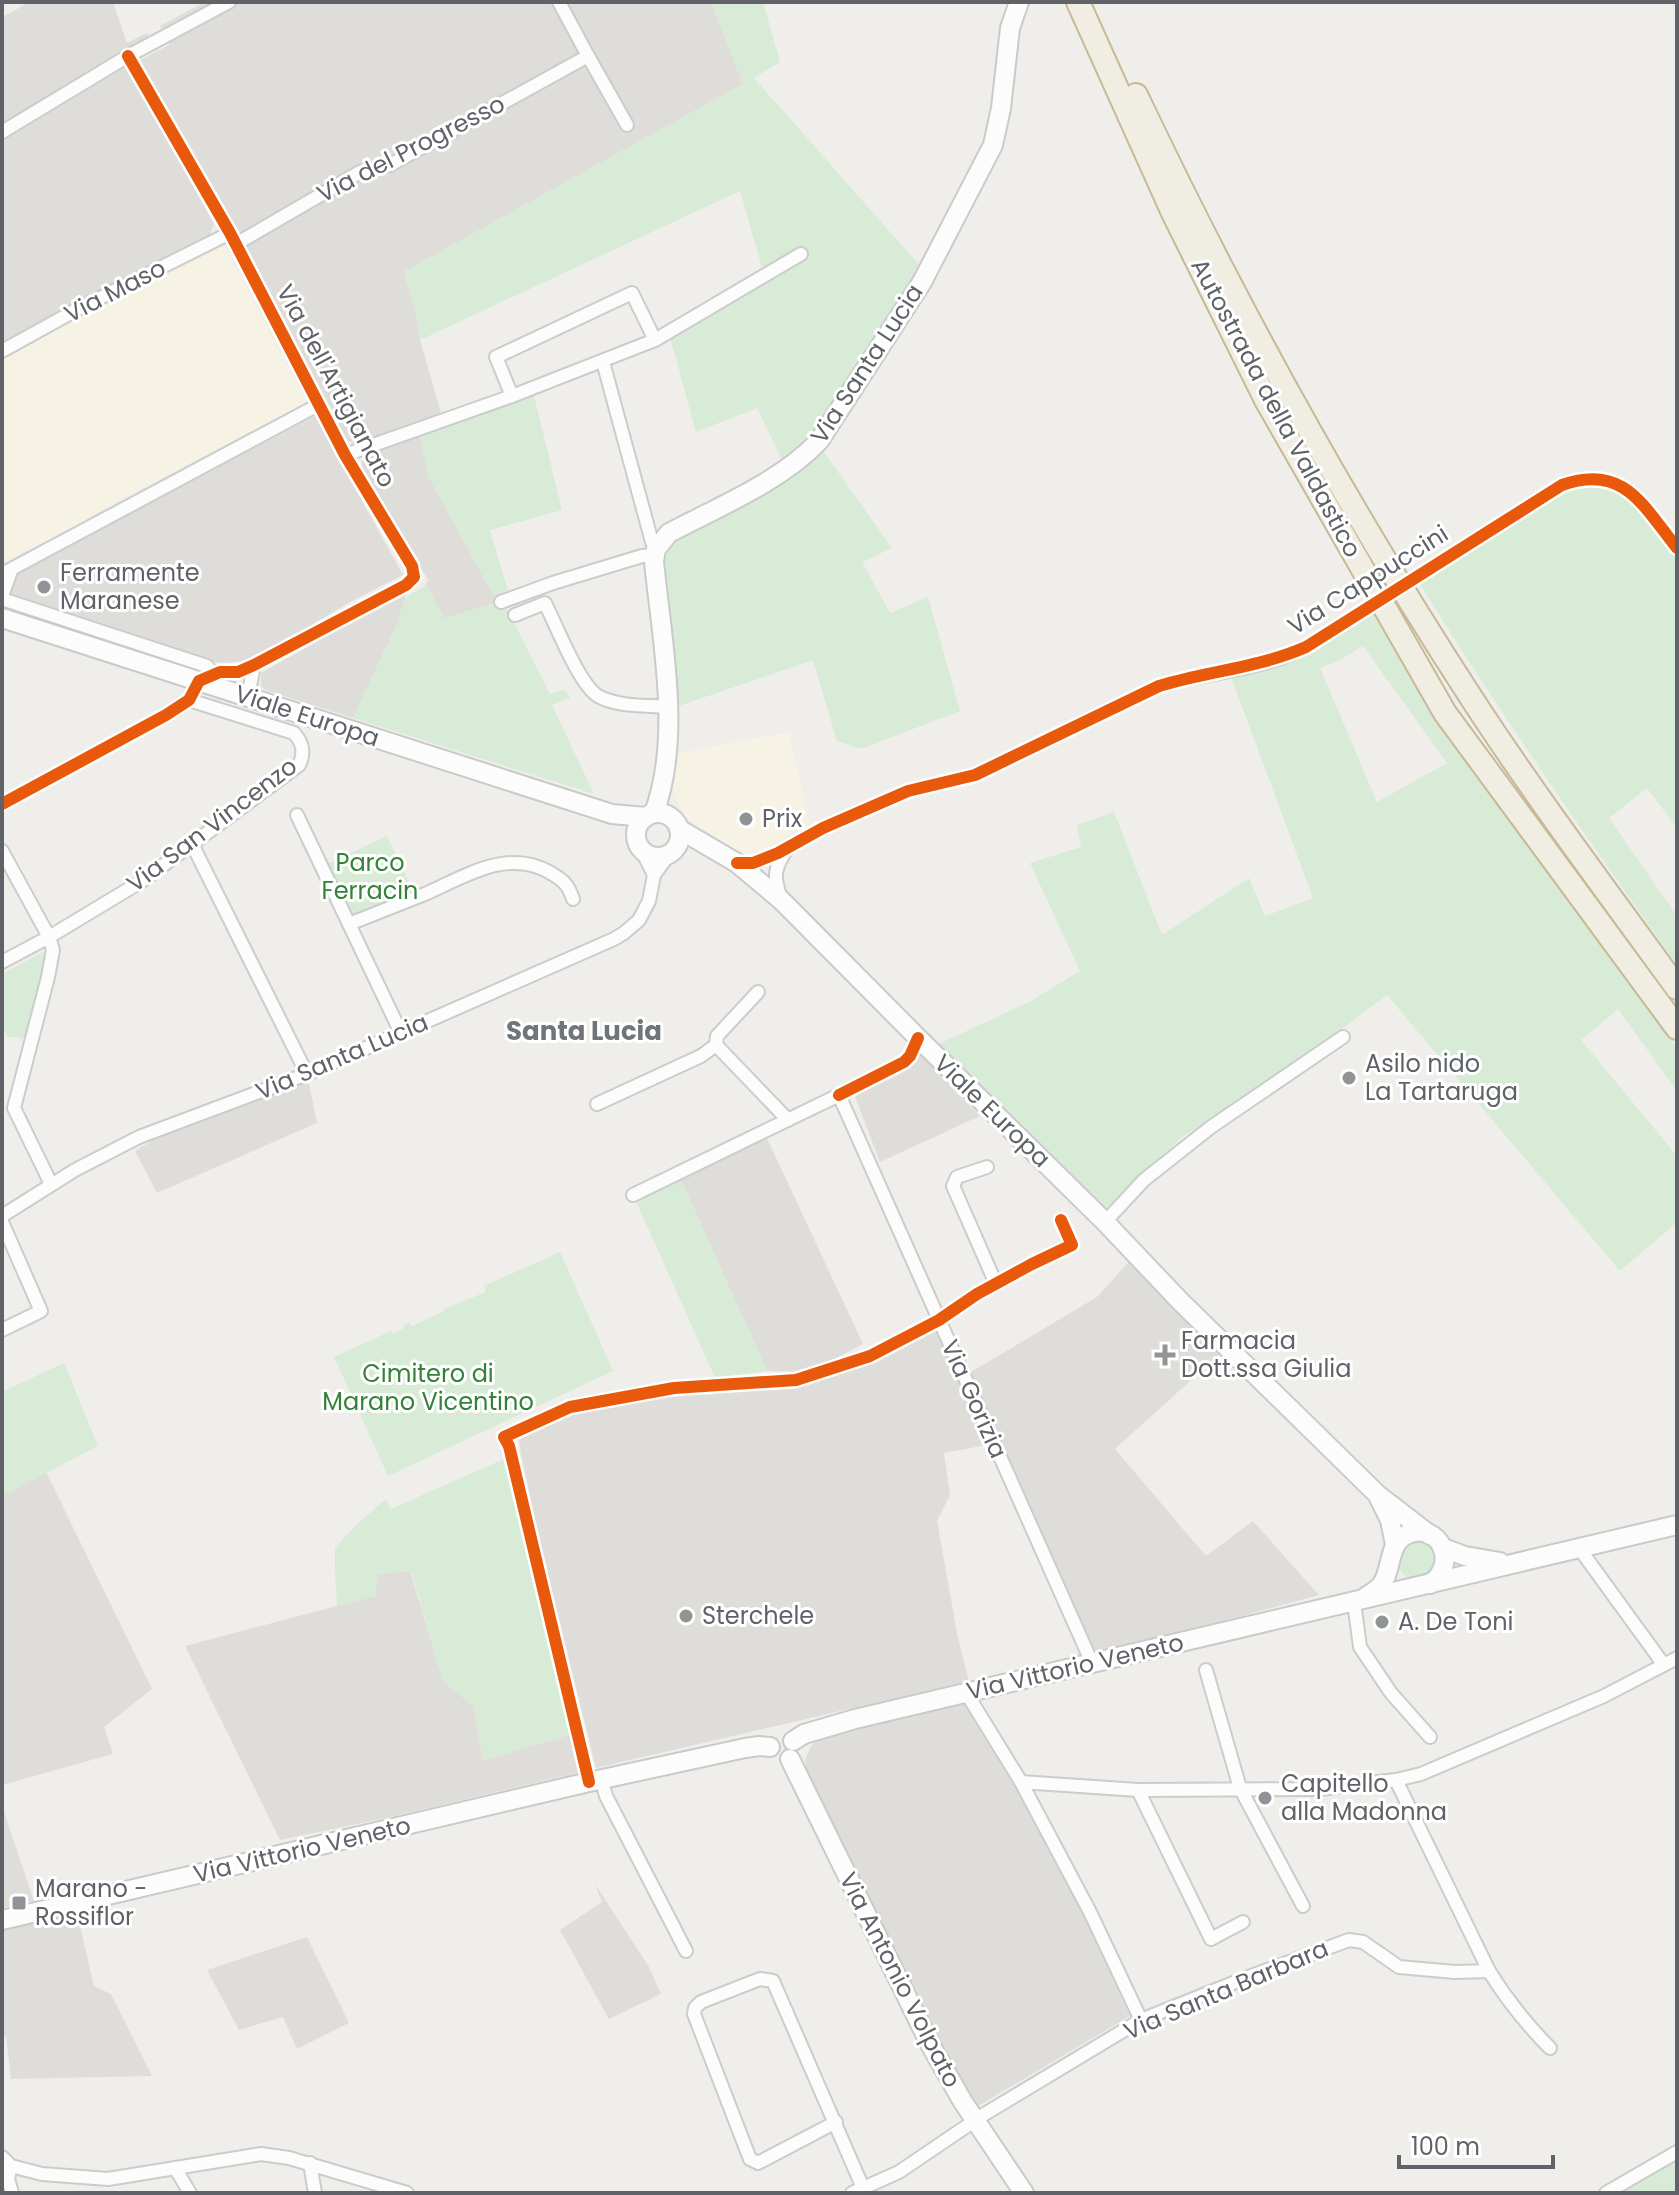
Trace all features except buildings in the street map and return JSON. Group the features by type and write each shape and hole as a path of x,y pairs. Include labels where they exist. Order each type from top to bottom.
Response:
{"highway":[{"name":"Autostrada della Valdastico","path":"1078,2 1173,213 1266,400 1445,713 1677,1028"},
{"name":"Autostrada della Valdastico","path":"1094,2 1214,256 1340,483 1475,702 1677,988"}],"street":[{"path":"2,132 128,56 229,2"},
{"path":"559,2 627,125"},
{"name":"Via Santa Lucia","path":"655,552 669,533 786,470 819,441 922,282 993,145 1001,108 1010,28 1019,2"},
{"name":"Via dell'Artigianato","path":"128,56 233,238 345,455 412,566 414,577 411,582 254,665"},
{"name":"Via del Progresso","path":"233,238 360,172 390,165 588,56"},
{"name":"Via Maso","path":"2,351 78,309 233,238"},
{"path":"345,455 512,396 655,340 801,254"},
{"path":"512,396 496,357 632,293 655,340"},
{"path":"603,362 655,552 668,746 662,792 655,815"},
{"path":"206,678 207,666 2,598 6,573 318,405"},
{"name":"Via Cappuccini","path":"744,869 823,828 908,791 989,769 1159,686 1279,658 1306,647 1562,485 1595,478 1610,480 1636,497 1677,548"},
{"path":"501,602 655,552"},
{"path":"515,615 545,603 585,684 598,696 617,703 667,707"},
{"name":"Viale Europa","path":"2,618 206,678 240,694 612,814 655,815"},
{"path":"2,804 166,715 189,700 206,678 220,672 238,672 254,665"},
{"path":"240,694 254,665"},
{"path":"238,672 231,680 240,694"},
{"name":"Via San Vincenzo","path":"2,962 142,881 299,765 303,754 301,742 294,733 189,700"},
{"name":"Viale Europa","path":"612,814 639,842"},
{"path":"297,815 401,1033"},
{"path":"639,842 652,856 658,857 672,852 679,843 679,829 672,818 655,815 641,821 639,842 654,875"},
{"name":"Viale Europa","path":"679,829 744,869 781,900 1378,1495 1437,1541"},
{"path":"192,844 307,1074"},
{"path":"744,869 770,876 787,849"},
{"path":"2,851 53,950 14,1108 51,1184"},
{"name":"Viale Europa","path":"672,852 686,851 744,869"},
{"name":"Via Santa Lucia","path":"2,1219 51,1184 139,1137 307,1074 624,933 639,920 649,901 654,875 672,852"},
{"path":"349,924 491,865 522,863 542,868 569,887 573,899"},
{"path":"777,867 775,883 781,900"},
{"path":"597,1104 701,1056 716,1045 717,1036 758,992"},
{"path":"1105,1222 1144,1180 1211,1127 1343,1037"},
{"path":"633,1195 904,1062 918,1038"},
{"path":"716,1045 788,1120"},
{"name":"Via Gorizia","path":"839,1095 1092,1663"},
{"path":"2,1115 14,1108"},
{"path":"987,1167 957,1177 953,1186 996,1284"},
{"path":"2,1219 41,1311 2,1330"},
{"path":"686,1951 595,1780 509,1446 504,1437 570,1407 674,1388 796,1380 870,1356 939,1320 996,1284 1072,1245 1061,1220"},
{"name":"Viale Europa","path":"1378,1495 1390,1520 1393,1552"},
{"name":"Via Vittorio Veneto","path":"2,1920 735,1749 770,1747 775,1758 782,1761 804,1734 840,1723 1677,1525"},
{"path":"1393,1552 1396,1574 1401,1581 1424,1585 1441,1575 1446,1562 1437,1541 1423,1532 1407,1535 1393,1552 1382,1584 1357,1601 1360,1647 1391,1693 1430,1737"},
{"name":"Via Vittorio Veneto","path":"1437,1541 1489,1562 1515,1563"},
{"path":"1579,1548 1664,1665"},
{"path":"1021,1782 1138,1790 1320,1789 1396,1780 1421,1774 1604,1696 1677,1658"},
{"path":"1206,1670 1240,1788 1303,1906"},
{"path":"968,1691 1021,1782 1090,1912 1141,2020"},
{"name":"Via Antonio Volpato","path":"791,1750 931,2046 963,2102 1024,2193"},
{"path":"1396,1780 1489,1971 1527,2025 1550,2048"},
{"path":"1138,1790 1211,1939 1243,1922"},
{"name":"Via Santa Barbara","path":"857,2191 899,2172 1141,2020 1349,1940 1363,1942 1399,1967 1455,1972 1489,1971"},
{"path":"836,2122 754,2163 694,2014 695,2008 701,2002 760,1979 773,1981 836,2122 857,2191"},
{"path":"1606,2193 1677,2152"},
{"path":"12,2193 6,2162 42,2174 108,2179 261,2154 310,2163 407,2193"},
{"path":"310,2163 315,2193"},
{"path":"175,2168 190,2193"}],"shaded area":[{"path":"30,2 113,2 127,43 147,33 148,38 120,60 214,224 209,236 2,344 2,17"},
{"path":"205,2 711,2 743,84 404,272 441,413 356,445 347,440 315,383 140,60 169,45 160,26"},
{"path":"223,244 307,402 2,563 2,361 87,312"},
{"path":"315,416 403,575 269,650 245,661 224,663 2,605 19,572"},
{"path":"419,433 429,477 497,602 445,619 426,585 428,580 361,466 364,454"},
{"path":"407,591 398,622 353,718 265,690 261,686 261,673"},
{"path":"789,732 809,823 752,861 684,815 673,792 673,754"},
{"path":"920,1055 980,1116 880,1162 853,1091"},
{"path":"308,1079 317,1123 157,1193 135,1151 165,1133"},
{"path":"766,1136 863,1344 825,1364 798,1372 767,1371 680,1178"},
{"path":"1129,1262 1221,1353 1115,1449 1206,1556 1253,1521 1319,1595 1201,1627 1095,1651 971,1372 1097,1297"},
{"path":"935,1325 987,1445 944,1453 950,1495 937,1521 969,1681 596,1768 541,1547 518,1431 609,1401 789,1381"},
{"path":"46,1472 152,1689 104,1727 113,1754 2,1785 2,1496"},
{"path":"410,1571 444,1683 474,1706 483,1760 572,1734 581,1772 280,1840 185,1646 375,1596 376,1574"},
{"path":"962,1701 1026,1806 1084,1917 1130,2016 978,2106 941,2043 822,1809 806,1775 805,1760 818,1738"},
{"path":"2,1806 34,1901 2,1908"},
{"path":"595,1884 649,1967 661,1994 609,2019 560,1930 602,1902"},
{"path":"76,1909 94,1986 111,1994 152,2076 11,2079 6,2036 2,2037 2,1927"},
{"path":"307,1937 349,2023 297,2049 283,2017 239,2030 207,1970"}],"green space":[{"path":"711,2 763,2 780,62 754,78 921,267 913,284 855,367 825,419 784,464 757,408 696,432 670,337 766,281 740,191 420,340 415,307 404,272 743,84"},
{"path":"534,396 562,510 490,530 509,594 505,605 550,694 565,689 570,698 552,705 594,794 353,718 398,622 405,598 426,585 445,618 497,602 429,477 419,433"},
{"path":"821,448 892,548 862,562 890,613 928,597 960,711 861,749 837,741 813,660 673,708 662,566 670,548 691,529"},
{"path":"1604,483 1631,499 1677,558 1677,828 1647,788 1609,818 1677,916 1677,965 1511,726 1417,579 1552,494 1574,485"},
{"path":"1376,605 1583,914 1677,1048 1677,1091 1618,1009 1581,1040 1677,1156 1677,1222 1620,1271 1387,995 1258,1092 1183,1136 1105,1209 939,1044 1031,1001 1080,971 1030,863 1081,847 1077,825 1114,812 1162,935 1249,878 1265,916 1313,898 1230,674 1258,668","holes":["1363,646 1447,763 1377,802 1320,668"]},
{"name":"Parco Ferracin","path":"387,836 412,889 353,916 327,864"},
{"path":"43,952 47,961 26,1038 8,1037 2,1025 2,974"},
{"path":"680,1178 767,1371 715,1378 635,1199"},
{"name":"Cimitero di Marano Vicentino","path":"560,1252 613,1371 388,1476 334,1357 486,1292 484,1286"},
{"path":"64,1363 98,1446 2,1496 2,1392"},
{"path":"506,1458 572,1734 483,1760 474,1706 444,1683 411,1571 377,1574 376,1596 337,1606 335,1548 386,1499 391,1509"},
{"path":"1415,1537 1436,1546 1435,1573 1411,1580 1400,1569 1397,1553"},
{"path":"1677,2155 1677,2193 1613,2193"}],"cycle path":[{"path":"2,804 166,715 189,700 199,681 220,672 238,672 254,665 406,585 414,577 412,566 345,455 230,233 128,56"},
{"path":"737,863 753,863 778,853 823,828 908,791 975,775 1159,686 1270,660 1306,647 1562,485 1583,480 1617,484 1642,504 1677,548"},
{"path":"839,1095 904,1062 918,1038"},
{"path":"589,1782 509,1446 504,1437 570,1407 674,1388 796,1380 870,1356 939,1320 977,1294 1072,1245 1061,1220"}],"place":[{"name":"Ferramente Maranese","path":"44,587"},
{"name":"Prix","path":"746,819"},
{"name":"Asilo nido La Tartaruga","path":"1349,1078"},
{"name":"Farmacia Dott.ssa Giulia","path":"1165,1355"},
{"name":"Sterchele","path":"686,1616"},
{"name":"A. De Toni","path":"1382,1622"},
{"name":"Capitello alla Madonna","path":"1265,1798"},
{"name":"Marano - Rossiflor","path":"19,1903"}],"district":[{"name":"Santa Lucia","path":"584,1031"}]}
